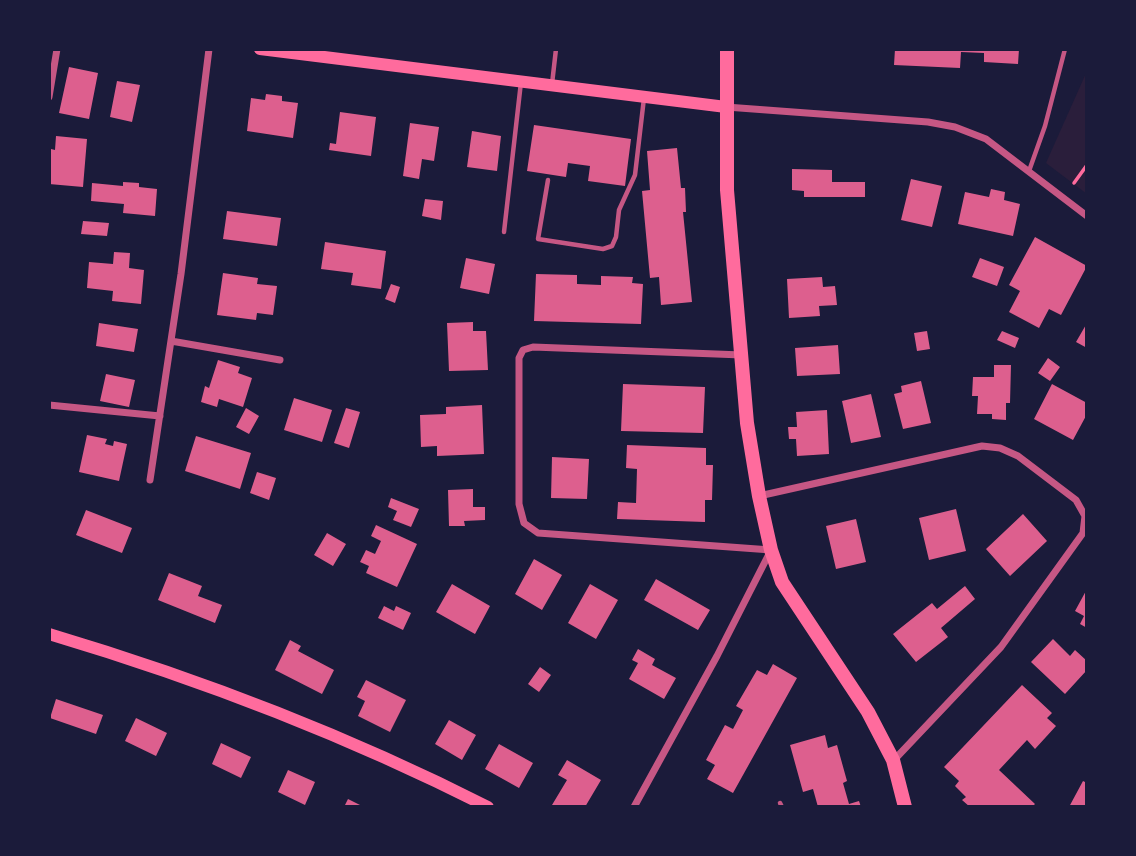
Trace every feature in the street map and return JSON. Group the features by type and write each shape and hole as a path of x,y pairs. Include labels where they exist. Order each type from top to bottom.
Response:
{"main road":[{"path":"260,49 726,107"},
{"path":"727,49 727,190 747,423 771,550 782,582 868,712 893,760 905,807"},
{"path":"49,634 146,664 272,710 488,807"}],"street":[{"path":"49,97 57,49"},
{"path":"150,480 181,274 208,49"},
{"path":"726,107 928,122 956,127 986,139 1087,216"},
{"path":"171,341 280,360"},
{"path":"634,807 717,656 771,550 538,533 524,523 519,504 519,358 523,350 533,347 742,355"},
{"path":"49,405 160,416"},
{"path":"759,496 982,446 1000,448 1018,456 1076,500 1085,516 1083,533 1001,647 893,760"}],"lane":[{"path":"552,85 556,49"},
{"path":"1029,171 1045,126 1065,49"},
{"path":"503,232 521,82"},
{"path":"548,180 538,239 603,248 612,246 616,237 619,210 635,175 644,97"}],"path":[{"path":"1074,183 1087,165"}],"shaded area":[{"path":"1087,71 1087,194 1046,163"}],"building":[{"path":"895,49 1019,49 1018,64 984,62 984,53 961,52 960,68 894,65"},
{"path":"69,67 98,73 89,119 59,113"},
{"path":"117,81 140,85 132,122 110,117"},
{"path":"266,94 282,96 282,101 298,103 293,138 247,131 251,98 265,100"},
{"path":"340,112 376,117 371,156 329,150 330,143 336,144"},
{"path":"410,123 439,127 434,161 422,159 419,179 403,176"},
{"path":"534,125 631,139 625,186 588,181 590,166 568,163 566,177 527,171"},
{"path":"472,131 501,136 497,171 467,167"},
{"path":"56,136 87,139 83,187 49,184 51,149 55,150"},
{"path":"677,148 681,188 685,188 686,212 683,212 692,302 661,305 659,277 650,278 642,191 650,190 647,151"},
{"path":"792,169 832,170 832,182 865,182 865,197 804,197 804,191 792,190"},
{"path":"911,179 942,186 932,227 901,220"},
{"path":"123,182 139,183 139,187 157,189 155,216 123,213 124,204 91,201 92,183 123,186"},
{"path":"991,189 1005,192 1004,200 1020,204 1013,236 958,224 965,192 989,197"},
{"path":"425,199 443,201 441,220 422,216"},
{"path":"227,211 281,218 277,246 223,239"},
{"path":"83,221 109,223 107,236 81,234"},
{"path":"1035,237 1087,266 1061,315 1049,309 1039,328 1009,312 1020,291 1009,285"},
{"path":"325,242 386,251 381,289 351,285 353,273 321,269"},
{"path":"114,252 130,253 129,268 144,270 141,304 112,301 113,291 87,288 89,262 113,264"},
{"path":"466,258 495,264 489,294 460,288"},
{"path":"980,258 1004,267 997,286 972,277"},
{"path":"223,273 258,278 257,284 277,286 273,315 257,313 256,320 217,315"},
{"path":"536,274 577,275 577,284 601,285 601,276 633,277 632,283 643,284 641,324 534,321"},
{"path":"822,277 823,287 835,286 837,305 819,306 820,316 789,318 787,279"},
{"path":"391,284 400,287 395,303 385,299"},
{"path":"473,322 473,331 486,331 488,370 449,371 447,323"},
{"path":"99,323 138,329 134,352 96,346"},
{"path":"1087,323 1087,348 1076,342"},
{"path":"927,331 930,349 917,351 914,333"},
{"path":"1002,331 1019,338 1015,348 997,340"},
{"path":"838,345 840,374 797,376 795,348"},
{"path":"1048,358 1060,367 1050,381 1038,373"},
{"path":"218,360 240,367 238,373 252,378 243,407 219,399 217,407 201,402 205,386 209,388"},
{"path":"994,365 1011,365 1010,403 1006,403 1006,420 992,419 992,414 977,414 978,396 972,396 973,377 994,377"},
{"path":"106,374 135,380 129,407 100,401"},
{"path":"921,381 931,423 903,429 894,394 902,392 901,386"},
{"path":"623,384 705,387 703,433 621,431"},
{"path":"1052,384 1087,403 1087,414 1073,440 1034,419"},
{"path":"871,394 881,437 851,443 842,401"},
{"path":"294,398 332,410 322,442 284,430"},
{"path":"482,405 484,454 437,456 437,446 421,447 420,415 446,414 446,407"},
{"path":"246,408 259,416 249,434 236,427"},
{"path":"346,408 360,412 349,448 334,443"},
{"path":"827,410 829,454 797,456 796,439 789,439 788,427 797,427 796,412"},
{"path":"87,435 107,439 105,444 113,446 114,441 127,444 119,481 79,472"},
{"path":"196,436 251,453 240,489 185,471"},
{"path":"627,445 706,448 706,465 713,465 712,500 705,500 705,522 617,519 618,502 636,503 637,469 626,468"},
{"path":"552,457 589,459 587,499 551,498"},
{"path":"257,472 276,478 269,500 250,493"},
{"path":"473,489 473,507 485,507 485,520 464,521 465,526 449,526 448,490"},
{"path":"391,498 419,509 411,527 393,520 397,511 388,507"},
{"path":"956,509 966,551 929,560 919,518"},
{"path":"86,510 132,528 122,553 76,535"},
{"path":"1023,514 1047,541 1010,576 986,549"},
{"path":"856,519 866,562 836,569 826,526"},
{"path":"376,525 417,544 397,587 366,573 369,566 360,562 366,550 375,554 381,541 371,536"},
{"path":"327,533 346,544 333,566 314,555"},
{"path":"534,559 562,575 542,610 515,594"},
{"path":"169,573 202,586 198,596 222,605 215,623 158,600"},
{"path":"656,579 710,610 698,630 644,600"},
{"path":"452,584 490,606 475,634 436,612"},
{"path":"590,584 618,600 596,639 568,623"},
{"path":"965,586 975,599 941,628 948,637 916,662 893,634 932,603 937,609"},
{"path":"1087,589 1087,628 1080,624 1084,616 1075,611"},
{"path":"384,606 394,611 396,606 411,613 403,630 378,618"},
{"path":"1053,639 1070,656 1075,650 1087,661 1087,670 1065,694 1031,662"},
{"path":"290,640 301,646 298,651 334,670 322,694 275,670"},
{"path":"638,649 655,659 652,665 676,678 664,699 629,679 638,663 632,660"},
{"path":"773,664 797,678 733,793 707,779 715,765 706,760 725,725 733,729 743,710 736,706 757,670 767,675"},
{"path":"540,667 551,675 539,692 528,684"},
{"path":"366,680 406,700 390,732 358,716 365,701 357,697"},
{"path":"1022,685 1052,713 1047,718 1056,726 1035,749 1027,740 999,770 1035,804 1032,807 970,807 962,800 966,797 955,786 959,781 944,767"},
{"path":"56,699 103,715 96,734 50,718"},
{"path":"136,718 167,733 156,756 125,741"},
{"path":"449,720 476,735 462,760 435,744"},
{"path":"825,735 828,748 837,745 847,781 843,783 849,804 859,801 861,807 818,807 813,789 803,792 790,745"},
{"path":"221,743 251,757 241,778 212,764"},
{"path":"499,744 533,763 519,788 485,769"},
{"path":"567,760 601,780 585,807 552,805 567,780 558,775"},
{"path":"288,770 315,782 305,805 278,792"},
{"path":"1083,781 1087,783 1087,807 1069,807"},
{"path":"348,799 364,807 344,807"}]}
